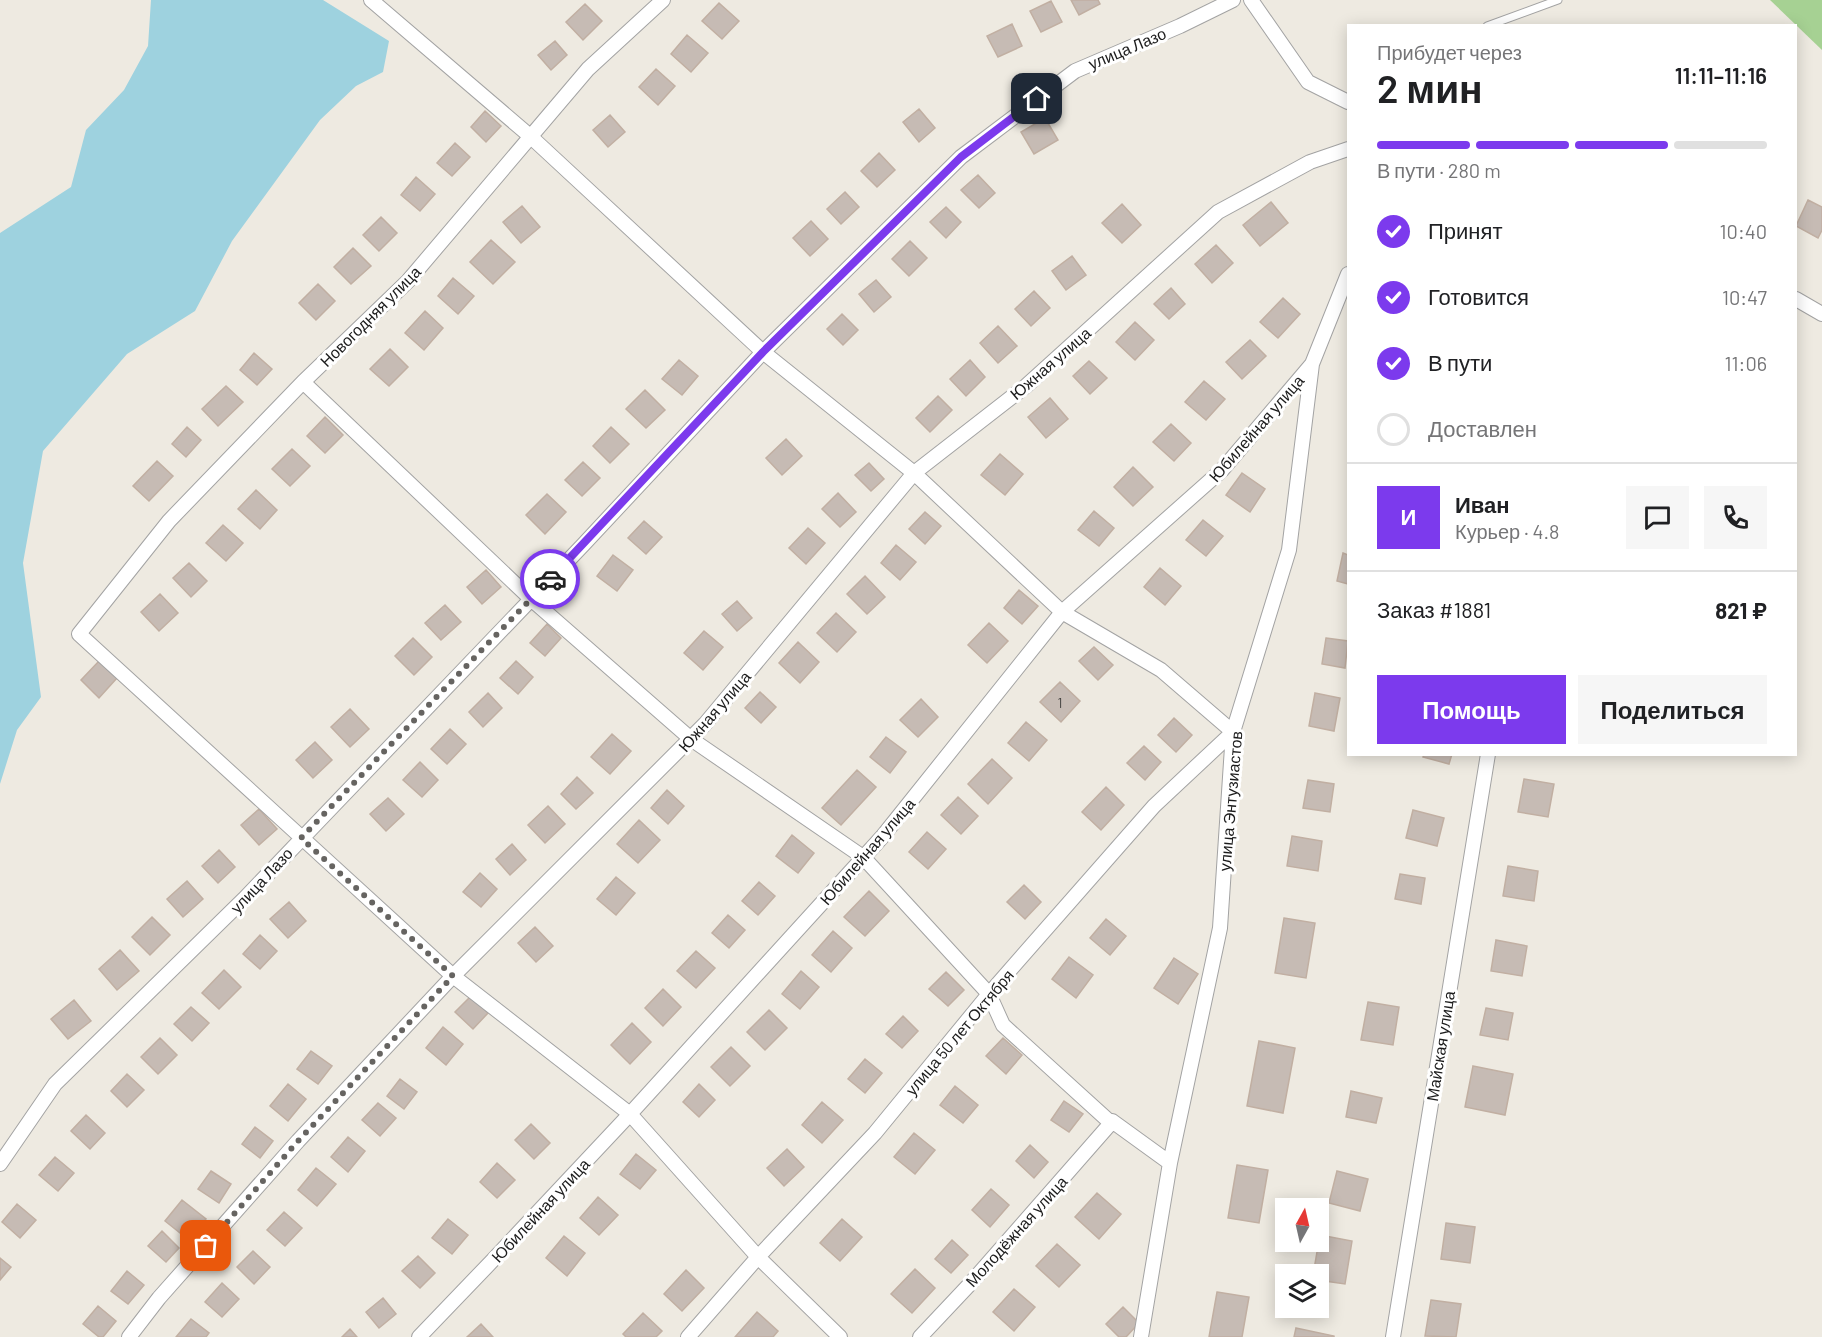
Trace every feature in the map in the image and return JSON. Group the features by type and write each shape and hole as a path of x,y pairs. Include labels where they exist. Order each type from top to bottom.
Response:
{"street":[{"path":"370,0 530,136 763,352 914,473 1062,612 1161,670 1233,732"},
{"name":"Новогодняя улица","path":"301,838 79,634 169,521 303,382 408,281 588,69 663,0"},
{"name":"улица Лазо","path":"0,1164 56,1084 244,899 763,352 961,157 1075,71 1180,26 1233,0"},
{"path":"1251,0 1308,82 1347,102"},
{"name":"Южная улица","path":"129,1337 159,1298 298,1141 453,976 705,724 914,473 1026,386 1218,212 1310,162 1347,149"},
{"name":"улица Энтузиастов","path":"1141,1337 1170,1162 1220,928 1233,732 1289,550 1312,364 1347,276"},
{"path":"1797,300 1822,314"},
{"name":"Юбилейная улица","path":"419,1337 630,1114 863,857 1062,612 1222,470 1312,364"},
{"path":"303,382 531,599 691,739 863,857 989,994 1003,1025 1111,1123 1112,1121 1170,1162"},
{"name":"улица 50 лет Октября","path":"688,1337 758,1257 875,1133 989,994 1154,806 1233,732"},
{"name":"Майская улица","path":"1393,1337 1488,756"},
{"path":"301,838 453,976 630,1114 758,1257 840,1337"},
{"name":"Молодёжная улица","path":"920,1337 969,1285 1111,1123"}],"lane":[{"path":"1492,24 1558,0"}],"green space":[{"path":"1770,0 1822,0 1822,50 1797,24"}],"water":[{"path":"151,0 323,0 389,41 383,72 356,86 320,120 232,241 195,311 127,354 43,451 23,563 41,697 17,730 0,784 0,233 71,187 86,130 124,90 148,46"}],"building":[{"path":"1071,0 1098,0 1100,4 1079,15"},
{"path":"1051,1 1062,22 1041,32 1030,11"},
{"path":"719,3 739,21 722,39 702,21"},
{"path":"585,4 602,21 583,40 566,22"},
{"path":"1012,24 1022,46 998,57 987,36"},
{"path":"687,35 708,53 691,72 671,54"},
{"path":"555,41 567,55 551,70 538,55"},
{"path":"656,69 675,86 658,105 639,87"},
{"path":"919,109 935,128 919,142 903,122"},
{"path":"485,111 501,126 486,142 471,127"},
{"path":"610,115 625,132 608,147 593,130"},
{"path":"1045,118 1058,140 1034,154 1021,132"},
{"path":"455,143 470,157 452,176 437,163"},
{"path":"879,153 895,170 877,187 861,171"},
{"path":"978,175 995,193 979,208 961,190"},
{"path":"416,177 435,194 420,211 401,195"},
{"path":"845,192 859,207 841,224 827,209"},
{"path":"1808,200 1822,207 1822,230 1818,238 1797,227"},
{"path":"1271,202 1288,223 1260,246 1243,225"},
{"path":"1122,204 1141,225 1122,243 1102,223"},
{"path":"522,206 540,227 521,243 503,222"},
{"path":"946,207 961,222 946,238 930,222"},
{"path":"381,217 397,233 379,251 363,235"},
{"path":"811,221 828,239 810,256 793,238"},
{"path":"491,240 515,262 493,284 470,262"},
{"path":"910,241 927,258 909,276 892,259"},
{"path":"1216,245 1233,263 1212,283 1195,264"},
{"path":"353,248 371,266 351,284 334,267"},
{"path":"1072,256 1086,275 1066,290 1052,271"},
{"path":"453,278 474,296 458,314 438,296"},
{"path":"876,280 891,297 874,312 859,294"},
{"path":"318,284 335,301 316,320 299,303"},
{"path":"1171,288 1185,304 1169,319 1154,304"},
{"path":"1034,291 1050,308 1031,326 1015,309"},
{"path":"1283,298 1300,314 1278,338 1260,322"},
{"path":"425,311 443,328 424,350 405,333"},
{"path":"842,314 858,330 843,345 827,329"},
{"path":"1135,322 1154,340 1135,360 1116,342"},
{"path":"998,326 1017,346 998,363 980,343"},
{"path":"1250,340 1266,356 1242,379 1226,362"},
{"path":"390,349 408,367 389,386 370,369"},
{"path":"254,353 272,369 257,385 240,370"},
{"path":"679,360 698,376 682,395 662,379"},
{"path":"970,360 985,377 966,396 950,379"},
{"path":"1089,361 1107,378 1090,394 1073,376"},
{"path":"1204,381 1225,399 1206,420 1185,402"},
{"path":"226,386 243,402 218,426 202,409"},
{"path":"645,390 665,410 646,428 626,409"},
{"path":"938,396 952,410 930,432 916,418"},
{"path":"1050,398 1068,419 1046,438 1028,417"},
{"path":"325,417 343,435 325,453 307,436"},
{"path":"1171,424 1191,443 1174,461 1153,442"},
{"path":"187,427 201,440 186,457 172,444"},
{"path":"611,427 629,444 610,463 593,446"},
{"path":"786,439 802,456 782,475 766,458"},
{"path":"292,449 310,466 290,486 272,469"},
{"path":"1000,454 1023,474 1005,495 981,475"},
{"path":"157,461 173,476 149,501 133,486"},
{"path":"583,462 600,478 582,496 565,480"},
{"path":"869,463 884,479 871,491 855,475"},
{"path":"1133,467 1153,487 1133,506 1114,487"},
{"path":"1242,473 1265,489 1250,512 1226,495"},
{"path":"256,490 277,510 260,529 238,509"},
{"path":"838,493 856,512 840,527 822,509"},
{"path":"547,494 566,512 545,534 526,515"},
{"path":"1094,511 1114,528 1099,546 1078,530"},
{"path":"925,512 941,526 925,544 909,529"},
{"path":"1203,520 1223,536 1206,556 1186,540"},
{"path":"644,521 662,537 646,554 628,538"},
{"path":"223,525 243,543 226,561 206,543"},
{"path":"808,528 825,543 806,564 789,548"},
{"path":"896,545 916,562 900,580 881,563"},
{"path":"1343,553 1347,555 1347,584 1337,581"},
{"path":"613,555 633,570 617,591 597,576"},
{"path":"189,563 207,581 191,597 173,578"},
{"path":"1160,568 1181,586 1165,605 1144,587"},
{"path":"486,570 501,587 482,604 467,587"},
{"path":"865,576 885,597 867,614 847,594"},
{"path":"1019,590 1038,606 1022,624 1004,608"},
{"path":"160,594 178,613 159,631 141,612"},
{"path":"737,601 752,618 737,631 722,614"},
{"path":"445,605 461,622 441,640 425,623"},
{"path":"836,613 856,632 837,652 817,633"},
{"path":"989,623 1008,641 987,663 968,645"},
{"path":"547,624 561,638 545,656 530,643"},
{"path":"704,631 723,647 703,670 684,653"},
{"path":"413,638 432,657 414,675 395,656"},
{"path":"1326,638 1347,641 1345,668 1322,664"},
{"path":"798,642 819,662 800,683 779,663"},
{"path":"1094,647 1113,665 1098,680 1079,661"},
{"path":"99,661 117,678 99,698 81,680"},
{"path":"516,661 533,677 518,694 500,678"},
{"path":"1060,682 1080,701 1061,722 1040,702"},
{"path":"760,692 776,707 761,723 745,708"},
{"path":"488,693 502,708 483,727 469,712"},
{"path":"1315,693 1340,698 1334,731 1309,726"},
{"path":"921,699 938,717 918,737 900,720"},
{"path":"350,709 369,729 350,747 331,727"},
{"path":"1174,718 1192,735 1176,752 1158,735"},
{"path":"1026,722 1047,740 1029,761 1008,743"},
{"path":"450,729 466,744 447,764 431,749"},
{"path":"612,734 631,751 610,774 591,757"},
{"path":"886,737 906,752 890,773 870,757"},
{"path":"315,742 332,760 313,778 296,760"},
{"path":"1144,746 1161,762 1145,780 1127,763"},
{"path":"1423,756 1451,756 1449,764"},
{"path":"992,759 1012,778 988,804 968,784"},
{"path":"420,762 438,780 422,797 403,780"},
{"path":"857,770 876,787 841,825 822,808"},
{"path":"577,777 593,793 576,809 561,794"},
{"path":"1524,779 1554,784 1548,817 1518,812"},
{"path":"1308,780 1334,784 1330,812 1303,808"},
{"path":"1106,787 1124,805 1101,830 1082,812"},
{"path":"667,790 684,806 668,824 651,808"},
{"path":"958,797 978,816 961,834 941,815"},
{"path":"388,798 404,814 386,831 370,814"},
{"path":"548,806 565,824 545,843 528,825"},
{"path":"259,809 277,829 259,845 241,825"},
{"path":"1413,810 1444,818 1437,846 1406,838"},
{"path":"639,820 660,840 638,863 617,844"},
{"path":"927,832 946,849 928,869 909,852"},
{"path":"792,835 814,853 798,873 776,856"},
{"path":"1292,836 1322,841 1318,871 1287,866"},
{"path":"512,844 526,860 510,875 496,859"},
{"path":"219,850 235,867 218,883 202,866"},
{"path":"1508,866 1538,871 1534,901 1503,896"},
{"path":"480,873 497,889 481,907 463,892"},
{"path":"1400,874 1425,878 1421,904 1395,899"},
{"path":"616,877 635,893 616,915 597,899"},
{"path":"187,881 203,899 183,917 167,899"},
{"path":"759,882 775,896 758,915 742,901"},
{"path":"1024,885 1041,902 1025,919 1007,902"},
{"path":"869,891 889,911 865,936 844,917"},
{"path":"289,902 306,921 288,938 270,919"},
{"path":"728,915 745,930 729,948 712,933"},
{"path":"152,917 170,935 150,955 132,937"},
{"path":"1284,918 1315,923 1306,978 1275,973"},
{"path":"1106,919 1126,936 1110,955 1090,938"},
{"path":"535,927 553,946 536,962 518,943"},
{"path":"833,931 852,948 831,972 812,955"},
{"path":"260,935 277,951 260,969 243,954"},
{"path":"1496,940 1527,946 1522,976 1491,971"},
{"path":"120,950 139,971 117,990 99,969"},
{"path":"696,951 715,968 696,988 677,971"},
{"path":"1069,957 1093,975 1076,998 1052,979"},
{"path":"1174,958 1198,974 1178,1004 1154,988"},
{"path":"224,970 241,987 219,1009 202,993"},
{"path":"801,971 819,987 800,1009 782,994"},
{"path":"946,972 964,990 948,1006 929,989"},
{"path":"663,989 681,1007 663,1026 645,1008"},
{"path":"471,996 488,1013 473,1029 455,1012"},
{"path":"74,1000 91,1021 68,1039 51,1019"},
{"path":"1368,1002 1399,1007 1393,1045 1361,1040"},
{"path":"191,1007 209,1023 192,1041 174,1024"},
{"path":"1486,1008 1513,1013 1508,1040 1480,1035"},
{"path":"769,1010 787,1028 765,1050 747,1032"},
{"path":"903,1016 918,1031 902,1048 886,1034"},
{"path":"632,1023 651,1042 630,1064 611,1045"},
{"path":"443,1027 463,1044 446,1065 426,1048"},
{"path":"160,1038 177,1055 158,1074 141,1057"},
{"path":"1003,1038 1022,1055 1006,1074 986,1056"},
{"path":"1259,1041 1295,1048 1283,1113 1247,1106"},
{"path":"731,1047 750,1066 730,1086 711,1067"},
{"path":"311,1051 332,1066 318,1084 297,1069"},
{"path":"865,1059 882,1073 865,1093 848,1079"},
{"path":"1473,1066 1513,1074 1505,1115 1465,1107"},
{"path":"127,1074 144,1090 127,1107 111,1091"},
{"path":"400,1079 417,1092 404,1109 387,1096"},
{"path":"288,1084 306,1099 288,1121 270,1106"},
{"path":"699,1084 715,1100 699,1117 683,1102"},
{"path":"955,1086 978,1105 963,1123 940,1105"},
{"path":"1351,1091 1382,1098 1376,1123 1346,1117"},
{"path":"1064,1101 1083,1114 1069,1132 1051,1120"},
{"path":"822,1102 843,1120 822,1143 802,1125"},
{"path":"378,1103 396,1118 380,1136 362,1120"},
{"path":"86,1115 105,1133 90,1149 71,1131"},
{"path":"531,1124 550,1143 534,1159 515,1140"},
{"path":"255,1127 273,1141 260,1158 242,1144"},
{"path":"914,1133 935,1150 915,1174 894,1157"},
{"path":"348,1137 365,1151 348,1172 331,1157"},
{"path":"1030,1145 1048,1162 1034,1178 1016,1161"},
{"path":"787,1149 804,1167 784,1186 767,1168"},
{"path":"636,1154 656,1170 640,1189 620,1174"},
{"path":"55,1157 74,1173 58,1191 39,1175"},
{"path":"497,1163 515,1180 497,1198 480,1182"},
{"path":"1237,1165 1268,1170 1259,1223 1228,1218"},
{"path":"316,1168 336,1184 317,1206 298,1190"},
{"path":"211,1171 231,1184 219,1203 198,1189"},
{"path":"1337,1171 1368,1179 1360,1211 1329,1203"},
{"path":"991,1189 1009,1205 990,1227 972,1210"},
{"path":"1097,1193 1121,1214 1099,1239 1075,1217"},
{"path":"598,1197 618,1215 599,1235 580,1218"},
{"path":"182,1200 206,1219 190,1241 165,1221"},
{"path":"17,1204 36,1220 20,1238 2,1222"},
{"path":"284,1212 302,1228 285,1246 267,1230"},
{"path":"448,1219 468,1235 452,1254 432,1238"},
{"path":"842,1219 862,1237 840,1261 820,1243"},
{"path":"1446,1223 1475,1227 1470,1263 1441,1259"},
{"path":"162,1231 179,1248 166,1262 148,1246"},
{"path":"564,1236 585,1253 567,1276 546,1258"},
{"path":"1329,1237 1352,1241 1345,1284 1329,1282 1329,1264 1315,1264 1317,1252 1329,1252"},
{"path":"952,1240 968,1255 951,1273 935,1259"},
{"path":"1057,1244 1080,1265 1059,1287 1036,1266"},
{"path":"253,1251 270,1267 254,1284 237,1267"},
{"path":"418,1256 435,1273 420,1288 402,1271"},
{"path":"0,1258 11,1267 0,1280"},
{"path":"915,1269 935,1288 912,1313 891,1294"},
{"path":"686,1270 704,1288 682,1311 664,1294"},
{"path":"127,1271 144,1285 128,1304 111,1291"},
{"path":"222,1283 239,1299 222,1317 205,1302"},
{"path":"1014,1289 1035,1307 1014,1331 993,1312"},
{"path":"1217,1292 1249,1297 1242,1337 1209,1337"},
{"path":"383,1298 396,1314 379,1328 366,1312"},
{"path":"1431,1300 1461,1304 1456,1337 1425,1336"},
{"path":"98,1306 116,1321 103,1337 99,1337 83,1324"},
{"path":"1123,1307 1139,1323 1126,1337 1119,1337 1106,1324"},
{"path":"757,1312 778,1331 773,1337 735,1337"},
{"path":"643,1313 662,1331 656,1337 626,1337 623,1334"},
{"path":"191,1319 209,1333 206,1337 176,1337"},
{"path":"481,1324 493,1337 467,1337"},
{"path":"1296,1328 1334,1336 1334,1337 1294,1337"},
{"path":"350,1329 357,1337 342,1337"}],"way so far":[{"path":"206,1246 298,1141 453,976 301,838 550,579"}],"route":[{"path":"550,579 763,352 961,157 1037,99"}]}
